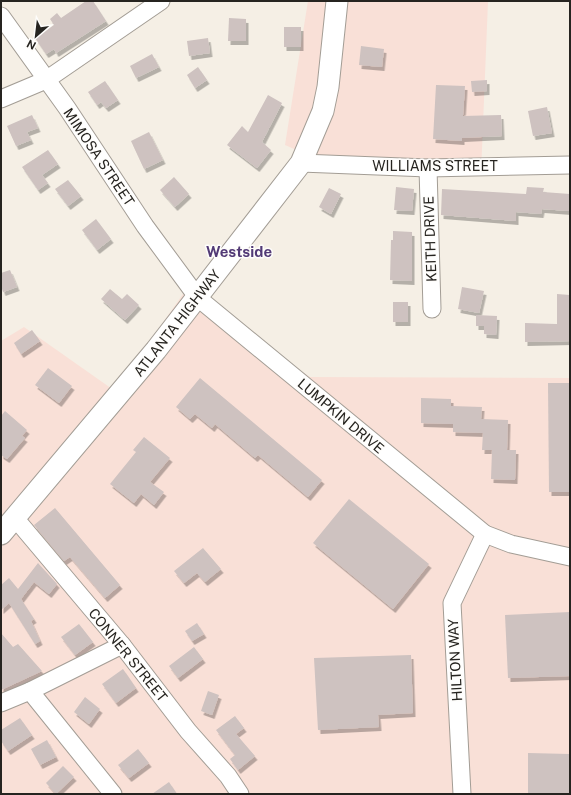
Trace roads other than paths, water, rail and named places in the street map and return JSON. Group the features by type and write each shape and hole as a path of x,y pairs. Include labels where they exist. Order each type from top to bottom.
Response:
{"main road":[{"name":"ATLANTA HIGHWAY","path":"1,534 135,376 198,298 301,163 323,111 328,87 337,1"}],"street":[{"path":"1,100 46,80 161,1"},
{"name":"MIMOSA STREET","path":"1,16 67,108 145,226 198,298"},
{"name":"WILLIAMS STREET","path":"301,163 428,168 570,165"},
{"name":"KEITH DRIVE","path":"428,168 432,309"},
{"name":"LUMPKIN DRIVE","path":"198,298 485,534 511,544 570,556"},
{"name":"CONNER STREET","path":"15,518 122,645 188,731 228,776 240,794"},
{"name":"HILTON WAY","path":"462,794 452,603 485,534"},
{"path":"1,703 30,691 122,645"},
{"path":"30,691 113,794"}],"district":[{"name":"Westside","path":"239,251"}]}
